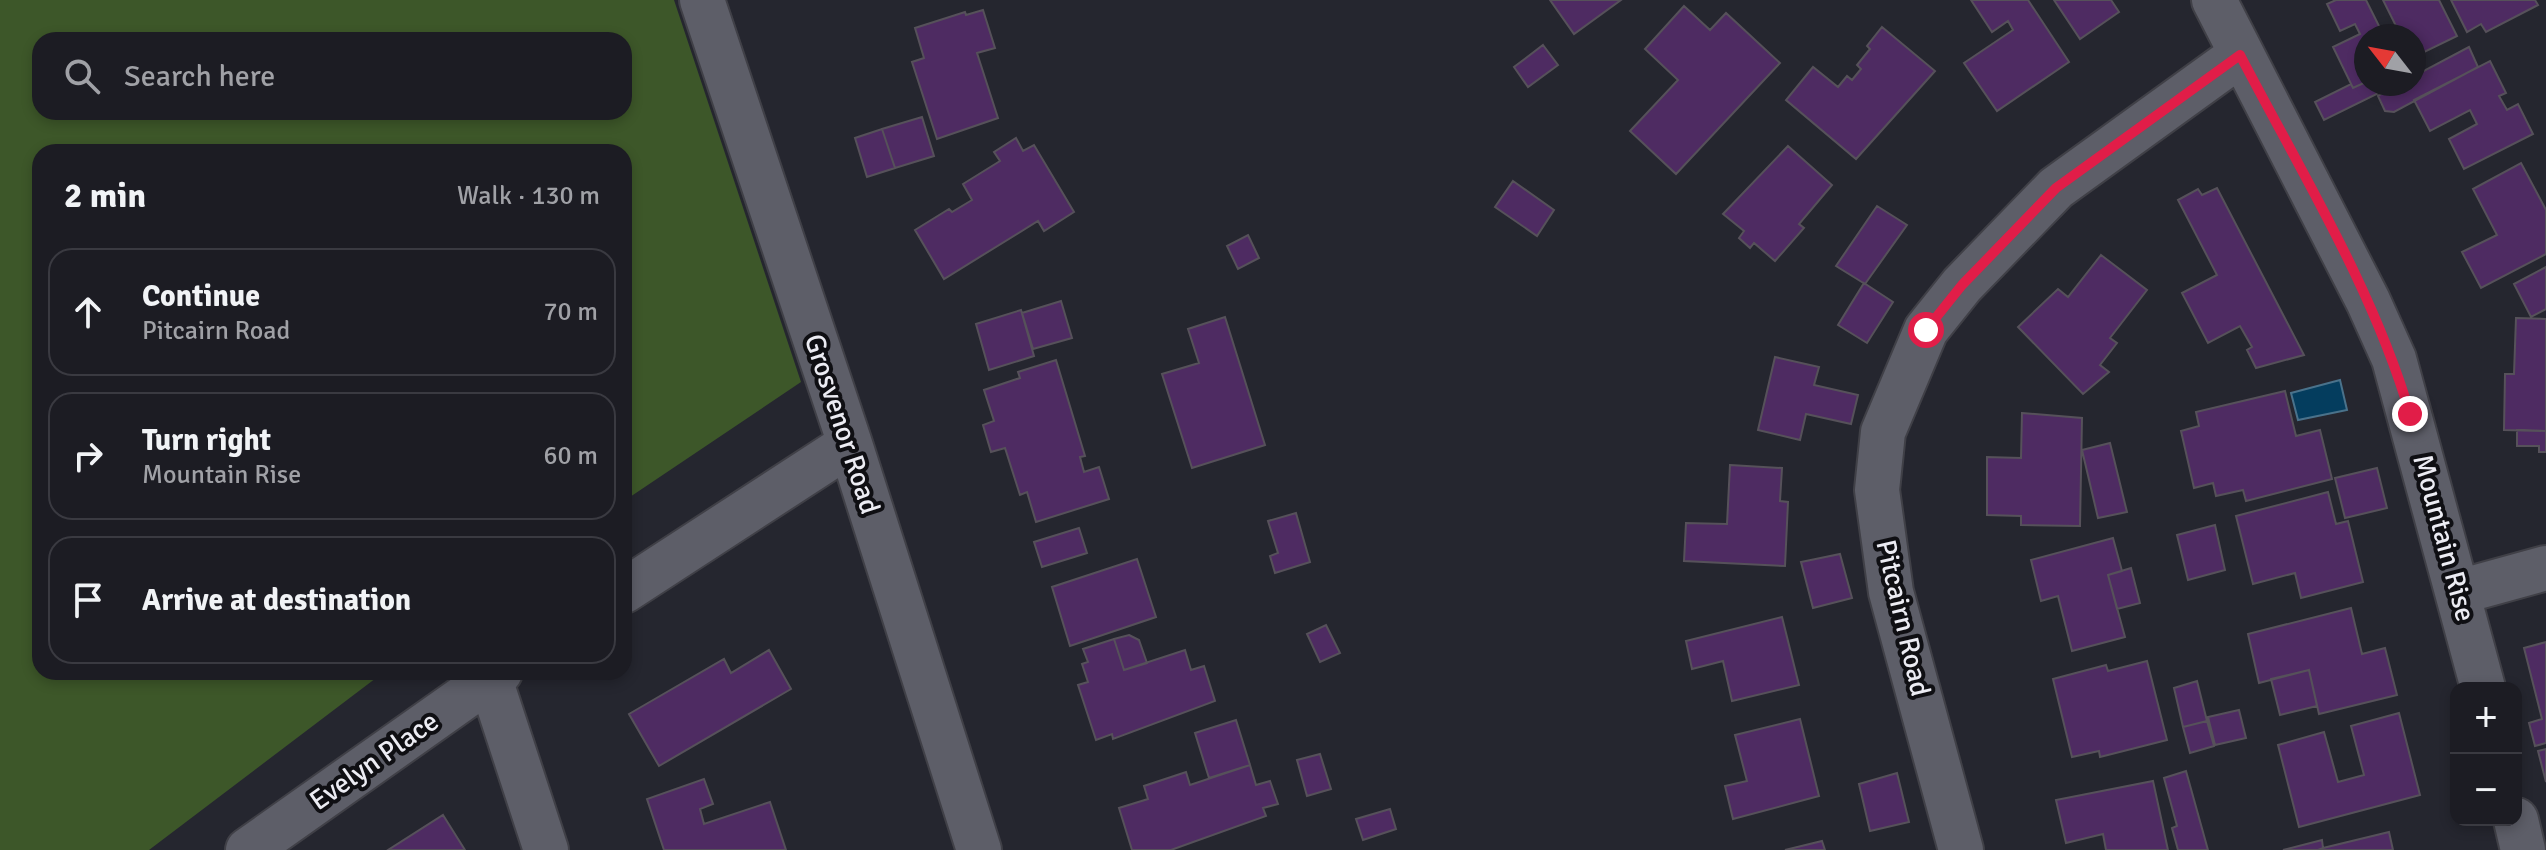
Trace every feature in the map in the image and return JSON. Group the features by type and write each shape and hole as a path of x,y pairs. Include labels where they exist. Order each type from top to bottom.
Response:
{"street":[{"name":"Grosvenor Road","path":"702,0 850,444 979,850"},
{"name":"Mountain Rise","path":"2214,0 2368,301 2394,359 2482,682"},
{"name":"Pitcairn Road","path":"1961,850 1891,592 1877,490 1883,432 1926,330 1973,274 2056,188 2240,55"},
{"path":"632,586 850,444"},
{"path":"2459,592 2546,568"},
{"name":"Evelyn Place","path":"248,850 489,680"},
{"path":"496,680 546,850"},
{"path":"2517,826 2523,850"}],"green space":[{"path":"0,0 674,0 801,382 632,496 632,144 32,144 32,680 373,680 149,850 0,850"}],"water":[{"path":"2340,380 2347,410 2298,420 2291,393"}],"building":[{"path":"1550,0 1621,0 1574,34"},
{"path":"1971,0 2028,0 2069,62 1997,111 1964,63 2013,30 2008,21 1992,32"},
{"path":"2054,0 2111,0 2119,12 2080,39"},
{"path":"2336,0 2366,0 2378,24 2354,24 2340,31 2327,4"},
{"path":"2383,0 2439,0 2457,36 2426,51 2426,24 2395,24"},
{"path":"2451,0 2535,0 2538,5 2486,32 2481,24 2467,32"},
{"path":"1684,6 1710,30 1726,13 1780,63 1676,174 1630,131 1678,80 1645,49"},
{"path":"983,10 995,48 977,53 998,118 937,139 912,62 924,58 915,28 965,12 966,15"},
{"path":"1882,27 1935,71 1856,159 1786,100 1813,67 1838,87 1847,76 1852,80 1861,69 1857,65 1870,49 1867,46"},
{"path":"2354,37 2354,88 2353,88 2333,47"},
{"path":"1543,45 1558,65 1528,87 1514,67"},
{"path":"2469,47 2478,67 2426,95 2426,70"},
{"path":"2490,61 2506,93 2499,96 2507,110 2518,104 2533,134 2464,169 2449,139 2477,124 2470,110 2430,131 2414,100"},
{"path":"2351,84 2354,96 2373,96 2324,120 2315,102"},
{"path":"2378,96 2424,96 2394,112 2385,111"},
{"path":"922,117 934,156 895,168 882,129"},
{"path":"882,129 895,168 867,177 855,138"},
{"path":"1016,138 1023,151 1034,145 1074,212 1044,231 1038,221 944,279 915,230 949,209 952,212 972,200 963,184 1000,161 994,152"},
{"path":"1788,146 1832,185 1799,224 1804,228 1775,261 1754,243 1750,248 1739,238 1744,231 1723,214"},
{"path":"2521,163 2546,210 2546,254 2481,288 2462,252 2497,235 2473,189"},
{"path":"1513,181 1554,210 1537,236 1495,207"},
{"path":"2217,188 2304,355 2256,368 2247,350 2252,347 2240,326 2208,343 2182,293 2217,275 2178,200 2198,189 2202,195"},
{"path":"1877,206 1907,225 1865,284 1836,266"},
{"path":"1248,235 1259,258 1238,269 1227,246"},
{"path":"2101,255 2147,290 2110,338 2117,343 2100,365 2109,372 2083,394 2018,327 2058,289 2068,297"},
{"path":"2546,267 2546,309 2531,317 2514,284"},
{"path":"1864,283 1893,302 1867,343 1838,325"},
{"path":"1061,301 1072,338 1033,349 1022,313"},
{"path":"1021,310 1034,356 989,370 976,324"},
{"path":"1225,317 1265,445 1192,468 1162,374 1199,363 1188,329"},
{"path":"2516,318 2546,319 2546,431 2504,430 2505,374 2514,374"},
{"path":"1775,357 1819,367 1814,385 1858,395 1851,424 1806,414 1800,440 1758,430"},
{"path":"1056,360 1085,456 1080,457 1084,472 1099,467 1109,499 1036,522 1027,492 1020,495 1005,448 991,452 983,425 994,421 984,390 1020,378 1018,372"},
{"path":"2285,391 2296,436 2320,430 2332,479 2246,501 2243,490 2216,496 2213,483 2194,488 2181,431 2199,426 2196,412"},
{"path":"2022,413 2082,418 2080,526 2021,525 2021,516 1987,515 1987,457 2021,458"},
{"path":"2517,430 2546,431 2546,452 2539,452 2539,446 2517,446"},
{"path":"2110,443 2127,512 2098,518 2082,450"},
{"path":"1730,465 1782,468 1780,501 1788,502 1785,566 1684,561 1686,523 1727,524"},
{"path":"2377,468 2387,508 2345,518 2335,478"},
{"path":"2328,492 2336,524 2348,521 2363,582 2301,598 2295,573 2253,584 2236,516"},
{"path":"1296,513 1310,562 1275,573 1270,556 1278,553 1268,521"},
{"path":"2215,525 2225,570 2188,580 2177,535"},
{"path":"1079,528 1087,553 1042,567 1034,542"},
{"path":"2113,538 2122,571 2108,575 2125,637 2072,651 2058,596 2041,601 2031,560"},
{"path":"1840,554 1852,598 1813,608 1801,562"},
{"path":"1137,559 1156,617 1070,646 1052,587"},
{"path":"2131,568 2140,603 2117,609 2108,575"},
{"path":"2351,608 2362,654 2385,648 2397,695 2319,714 2309,670 2259,683 2248,634"},
{"path":"1782,617 1799,685 1732,701 1723,661 1692,669 1686,641"},
{"path":"1326,625 1340,653 1320,662 1307,634"},
{"path":"1129,635 1139,640 1147,663 1124,670 1114,639"},
{"path":"1114,639 1124,670 1185,650 1191,670 1204,666 1215,701 1113,739 1112,734 1096,740 1078,685 1088,682 1082,664 1088,662 1083,649"},
{"path":"2546,642 2546,743 2535,746 2529,723 2542,719 2524,648"},
{"path":"769,650 791,689 659,766 629,714 724,659 731,673"},
{"path":"2147,661 2167,740 2100,757 2099,751 2072,757 2053,679 2106,665 2108,671"},
{"path":"2309,670 2317,706 2280,715 2271,679"},
{"path":"2197,681 2207,721 2183,727 2174,688"},
{"path":"2239,710 2246,738 2215,745 2208,717"},
{"path":"2399,713 2420,795 2299,827 2278,745 2324,732 2338,782 2364,775 2351,726"},
{"path":"1800,719 1819,796 1733,819 1725,786 1747,781 1735,735"},
{"path":"1236,720 1250,765 1209,778 1195,733"},
{"path":"2207,721 2214,746 2190,753 2183,727"},
{"path":"2546,749 2546,782 2538,751"},
{"path":"1320,754 1331,789 1307,796 1297,760"},
{"path":"1250,765 1256,785 1270,781 1278,804 1263,808 1266,816 1171,850 1132,850 1119,808 1148,799 1144,786 1186,772 1190,785"},
{"path":"2186,771 2208,850 2178,850 2172,828 2177,826 2164,778"},
{"path":"1897,773 1909,822 1870,831 1859,784"},
{"path":"704,779 713,804 700,809 704,824 770,802 786,850 664,850 647,799"},
{"path":"2153,781 2168,850 2106,850 2103,834 2066,843 2056,800"},
{"path":"1390,809 1396,829 1363,840 1356,819"},
{"path":"443,815 465,850 388,850"},
{"path":"2389,832 2393,850 2318,850 2323,848"},
{"path":"2322,840 2323,848 2318,850 2283,850"},
{"path":"1822,841 1825,850 1785,850"}],"route":[{"path":"1926,330 1962,285 2056,188 2240,55 2368,301 2394,359 2410,414"}]}
